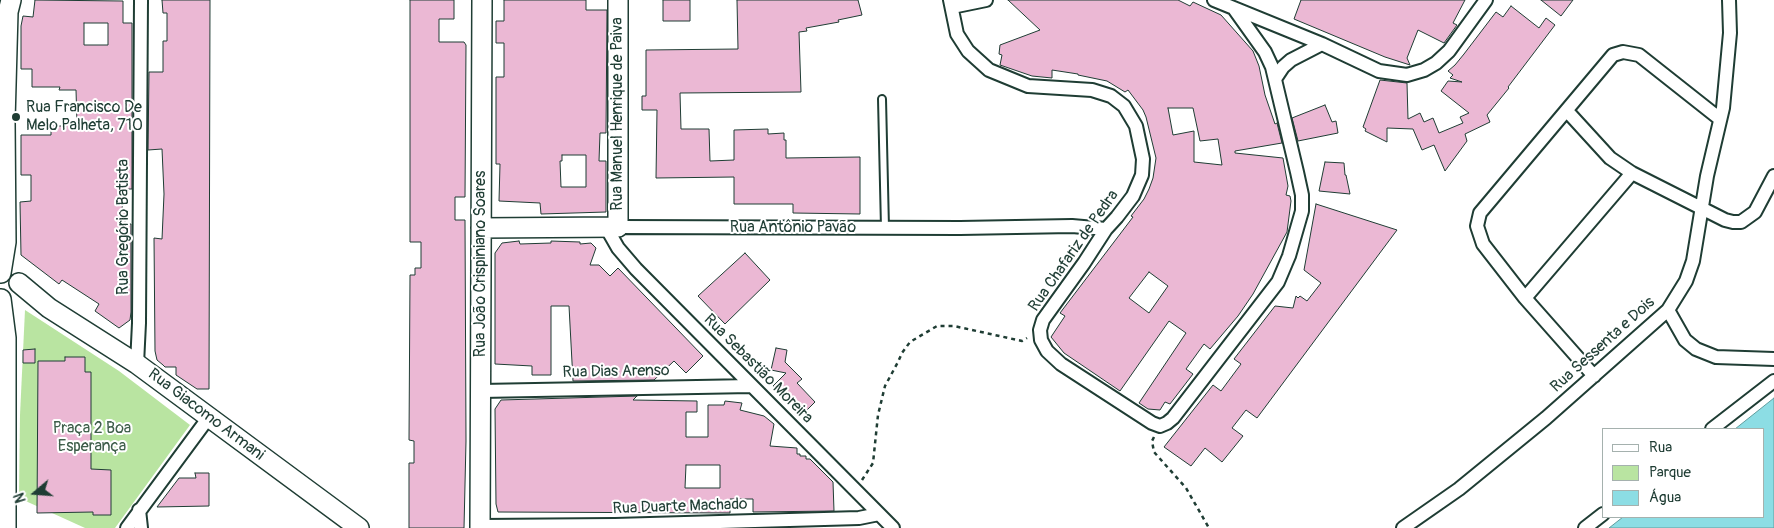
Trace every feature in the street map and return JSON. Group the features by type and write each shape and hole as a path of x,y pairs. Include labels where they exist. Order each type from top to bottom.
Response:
{"street":[{"path":"6,528 6,338 8,287 2,136 8,12 11,0"},
{"name":"Rua Gregório Batista","path":"137,364 141,0"},
{"name":"Rua João Crispiniano Soares","path":"480,527 482,0"},
{"name":"Rua Manuel Henrique de Paiva","path":"612,228 618,0"},
{"path":"951,4 986,0"},
{"path":"1214,0 1322,44 1379,71 1408,75 1424,70 1436,63 1449,50 1486,0"},
{"name":"Rua Sessenta e Dois","path":"1403,528 1459,489 1546,418 1668,310 1686,281 1692,261 1707,176 1723,108 1730,33 1729,0"},
{"name":"Rua Chafariz de Pedra","path":"951,4 957,34 968,51 989,70 1028,86 1092,90 1111,96 1124,106 1136,126 1143,159 1142,175 1133,196 1106,229 1043,320 1040,330 1041,340 1047,351 1061,364 1152,423 1160,426"},
{"path":"1160,426 1173,418 1278,282 1294,242 1302,211 1302,195 1272,67 1265,52 1235,10"},
{"path":"1275,78 1291,60 1322,44"},
{"path":"1594,376 1525,298 1483,244 1477,226 1480,213 1613,55 1623,52 1639,55 1720,119"},
{"path":"1566,111 1610,158 1632,173 1702,210 1733,222 1748,218 1755,212 1774,176"},
{"path":"1525,298 1632,173"},
{"name":"Rua Antônio Pavão","path":"481,228 1072,226 1106,229"},
{"name":"Rua Sebastião Moreira","path":"612,228 618,248 636,269 893,528"},
{"name":"Rua Giacomo Armani","path":"8,287 49,308 137,364 359,528"},
{"path":"1668,310 1685,340 1696,349 1716,357 1774,359"},
{"path":"1713,428 1774,381"},
{"name":"Rua Dias Arenso","path":"481,390 751,386"},
{"path":"127,528 138,510 209,417"},
{"path":"138,510 140,528"},
{"name":"Rua Duarte Machado","path":"480,527 615,527 859,518 879,514"},
{"path":"1584,528 1602,515"}],"lane":[{"path":"882,99 885,228"}],"path":[{"path":"855,491 873,463 878,416 885,386 902,353 910,342 937,326 954,326 1022,341 1040,330"},
{"path":"1160,426 1152,441 1154,452 1186,488 1210,528"}],"green space":[{"name":"Praça 2 Boa Esperança","path":"25,310 119,371 190,425 115,528 85,528 19,498 20,415"}],"water":[{"path":"1774,398 1774,528 1609,528 1622,518 1764,518 1764,428 1736,428"}],"building":[{"path":"35,0 123,1 123,23 132,23 132,189 123,189 122,212 125,212 125,224 131,224 131,312 130,320 119,328 95,311 99,304 62,280 59,284 21,255 20,202 31,201 31,175 21,175 21,135 51,135 51,126 77,124 76,90 59,90 60,87 32,87 32,69 21,69 21,26 23,16 33,17","holes":["84,23 108,23 108,45 84,45"]},
{"path":"162,0 210,0 209,389 197,389 176,375 176,367 165,367 157,360 155,351 154,238 162,239 164,194 162,149 148,150 149,72 163,72 163,41 167,41 167,13 163,13"},
{"path":"410,0 454,0 454,19 439,19 439,42 464,42 466,45 465,197 455,197 455,220 465,220 466,441 464,528 409,528 409,463 414,463 414,441 409,440 410,275 415,275 415,268 421,268 421,242 410,242"},
{"path":"504,0 586,0 586,10 607,10 606,133 600,133 599,161 606,161 606,212 541,214 540,203 499,201 500,164 496,164 496,77 504,77 504,43 496,43 496,21 504,21","holes":["562,155 586,155 586,187 561,187 560,161 562,161"]},
{"path":"663,0 690,0 690,21 663,21"},
{"path":"737,0 858,0 862,15 838,20 839,22 806,28 807,31 799,32 801,92 680,93 681,129 709,129 710,161 734,160 734,130 768,129 768,134 784,133 786,158 860,157 860,214 793,213 793,204 734,204 734,177 656,178 657,110 642,110 642,96 646,96 646,50 738,49"},
{"path":"1008,0 1178,0 1190,6 1193,2 1221,15 1253,51 1259,66 1265,95 1275,124 1277,123 1282,143 1235,151 1235,153 1283,158 1288,186 1286,195 1290,196 1291,201 1287,232 1253,294 1238,316 1210,349 1204,344 1186,369 1193,374 1170,404 1165,402 1160,410 1148,409 1139,403 1186,333 1169,321 1120,391 1064,353 1051,337 1065,316 1060,313 1133,217 1131,216 1144,199 1153,178 1156,158 1146,117 1128,90 1125,92 1107,81 1078,74 1052,70 1052,78 1032,76 1000,65 1002,55 999,54 1000,45 1040,30","holes":["1168,108 1193,108 1200,141 1218,139 1222,165 1194,162 1194,131 1173,135","1149,272 1168,286 1149,313 1129,298"]},
{"path":"1301,0 1465,0 1453,23 1457,25 1444,43 1418,30 1407,58 1410,65 1385,57 1294,19"},
{"path":"1541,0 1573,0 1561,16"},
{"path":"1511,6 1539,28 1546,18 1555,25 1487,115 1490,122 1465,134 1467,141 1445,171 1434,145 1422,150 1413,129 1387,128 1387,142 1365,131 1366,129 1363,127 1380,80 1407,83 1408,119 1420,113 1424,122 1433,118 1439,133 1463,123 1460,117 1469,113 1441,91 1448,81 1462,82 1450,78 1453,75 1448,71 1464,54 1496,12 1503,17"},
{"path":"1325,105 1332,122 1336,121 1338,133 1298,141 1292,118"},
{"path":"1325,162 1344,163 1350,194 1319,191"},
{"path":"1316,204 1397,230 1257,418 1246,410 1232,428 1243,436 1222,462 1205,448 1191,466 1164,447 1213,385 1221,391 1241,364 1234,359 1275,306 1293,308 1296,296 1298,298 1300,296 1307,301 1321,283 1304,270"},
{"path":"519,241 520,244 551,243 551,241 580,242 580,244 591,243 596,248 590,265 599,265 610,276 618,268 703,356 686,373 674,361 654,380 573,381 569,306 551,306 551,375 532,375 532,366 495,364 495,253 502,243"},
{"path":"745,253 770,280 725,324 698,296"},
{"path":"776,348 787,350 785,362 802,379 797,383 815,402 801,416 773,386 786,373 771,370"},
{"path":"35,349 35,363 23,363 23,350"},
{"path":"65,357 85,357 85,372 91,372 91,469 111,470 111,515 93,515 93,512 37,513 38,361 65,361"},
{"path":"637,396 633,400 697,401 697,412 686,412 686,437 708,437 708,405 724,405 725,401 742,403 740,410 764,416 774,424 770,446 797,448 797,454 810,459 833,482 834,511 753,512 753,499 730,499 730,513 498,512 496,504 495,409 501,400","holes":["686,465 720,465 720,488 685,488"]},
{"path":"195,473 209,473 209,506 157,507 179,478 196,478"}],"place":[{"name":"Rua Francisco De Melo Palheta, 710","path":"16,117"}]}
